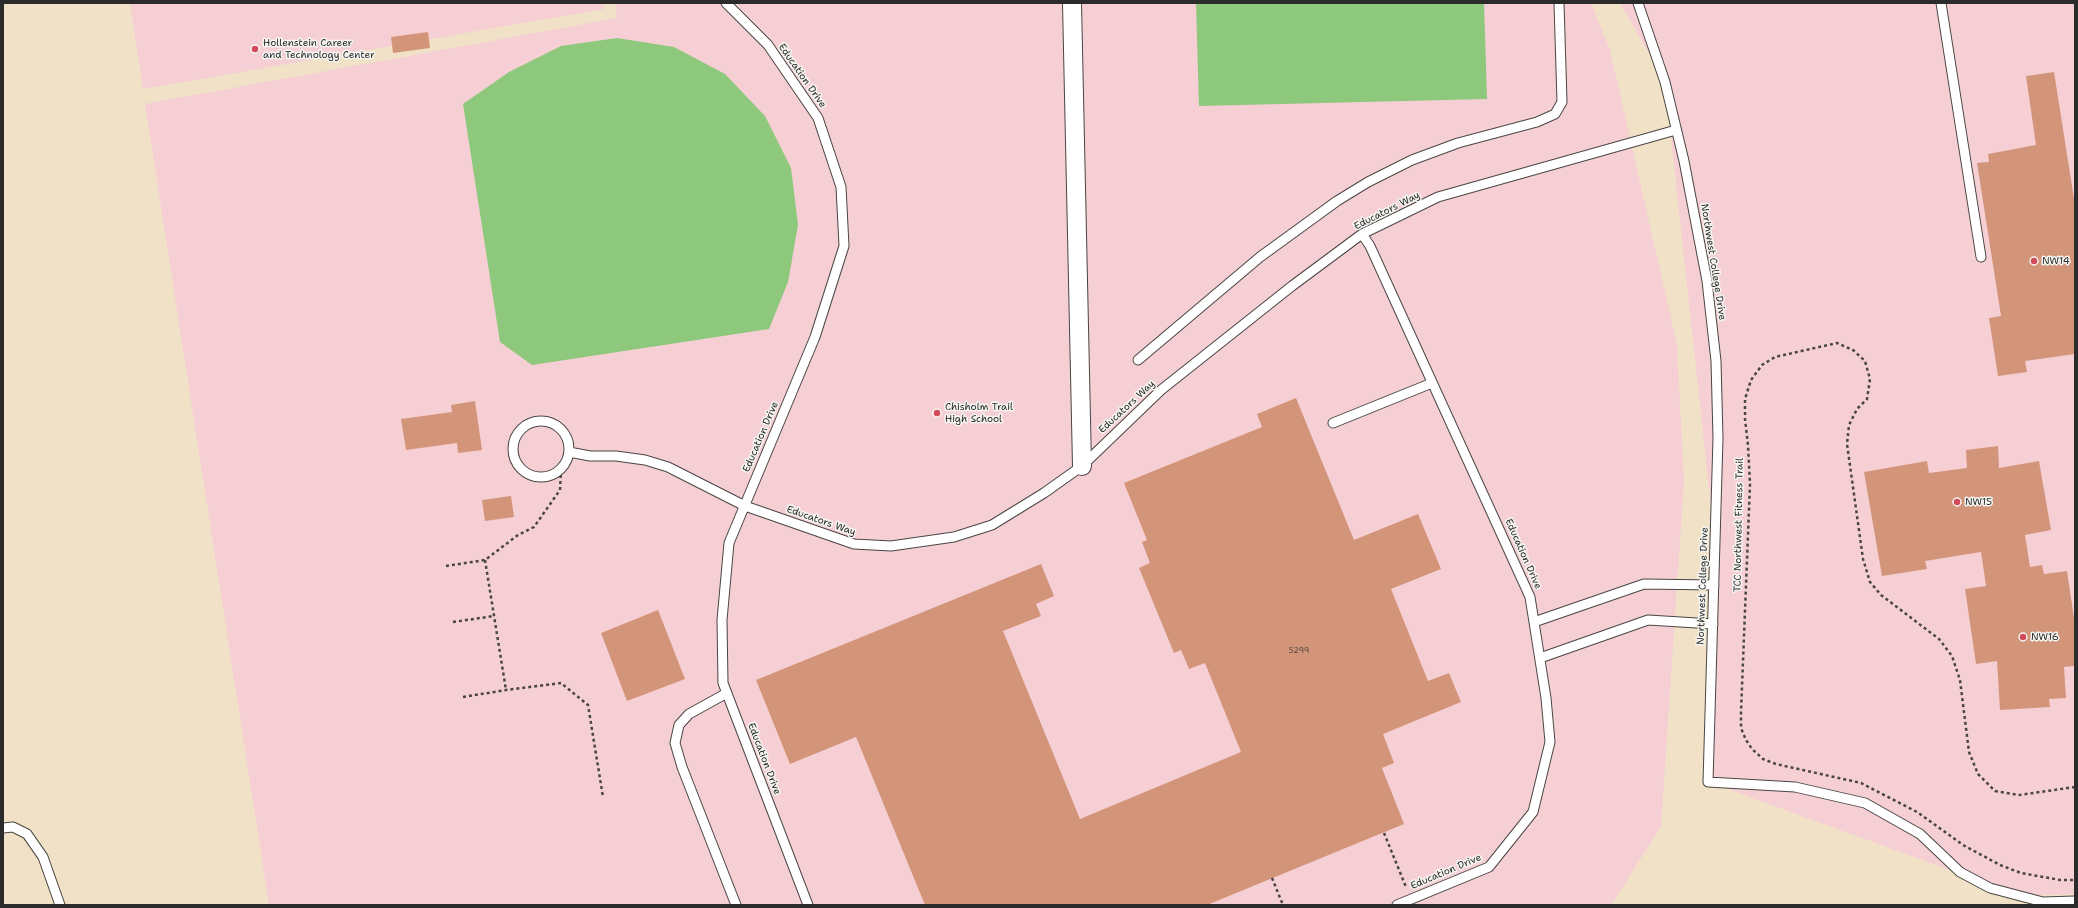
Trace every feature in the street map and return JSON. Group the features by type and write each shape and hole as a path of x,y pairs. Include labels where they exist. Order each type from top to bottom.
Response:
{"street":[{"path":"1072,3 1082,466"}],"lane":[{"name":"Education Drive","path":"726,3 768,45 818,118 841,187 844,246 815,337 729,543 722,620 723,683 808,905"},
{"path":"1138,360 1260,257 1337,201 1368,182 1412,160 1458,143 1548,119 1555,114 1562,102 1559,3"},
{"name":"Northwest College Drive","path":"1638,3 1665,82 1676,130 1707,281 1716,361 1718,438 1708,782 1795,787 1865,804 1920,834 1960,872 1990,888 2043,902 2075,901"},
{"path":"1941,3 1981,257"},
{"name":"Educators Way","path":"569,452 590,456 616,456 645,460 668,467 745,506 854,544 891,546 914,544 954,537 992,525 1044,493 1082,466 1161,390 1292,286 1362,234 1438,197 1676,130"},
{"name":"Education Drive","path":"1362,234 1370,246 1530,597 1546,698 1550,742 1533,812 1489,867 1397,905"},
{"path":"1333,422 1432,383"},
{"path":"543,420 552,422 566,434 569,443 569,452 567,462 561,469 553,475 544,477 534,477 525,473 518,466 514,458 512,448 518,431 525,425 543,420"},
{"path":"1534,622 1644,584 1714,585"},
{"path":"1540,658 1648,620 1713,624"},
{"path":"727,693 689,714 679,725 675,743 682,767 736,905"},
{"path":"3,828 13,827 27,834 43,857 60,905"}],"path":[{"name":"TCC Northwest Fitness Trail","path":"2075,787 2019,795 1995,791 1978,774 1969,752 1960,680 1952,656 1940,639 1881,595 1870,582 1863,559 1847,444 1849,425 1858,409 1867,399 1870,379 1865,360 1853,350 1837,343 1775,357 1762,365 1751,380 1745,399 1750,484 1741,728 1746,740 1752,749 1763,759 1776,764 1861,782 1917,812 1964,845 2000,865 2021,873 2060,880 2075,880"},
{"path":"446,566 485,560 518,535 538,523 560,490 561,469"},
{"path":"485,560 506,690"},
{"path":"453,622 494,616"},
{"path":"463,697 561,683 588,705 603,797"},
{"path":"1384,833 1406,888"},
{"path":"1272,878 1283,905"}],"shaded area":[{"name":"Hollenstein Career and Technology Center","path":"130,3 604,3 604,9 143,89"},
{"name":"Chisholm Trail High School","path":"615,3 1591,3 1610,50 1677,345 1684,482 1661,827 1611,905 269,905 145,104 617,18"},
{"path":"1620,3 2075,3 2075,894 2021,896 1708,782 1715,544 1665,82"}],"green space":[{"path":"1196,3 1484,3 1487,99 1199,106"},
{"path":"617,38 674,47 725,74 765,116 791,168 798,225 788,282 769,329 532,365 500,342 463,104 509,72 561,46"}],"building":[{"path":"428,32 430,48 393,53 391,37"},
{"name":"NW14","path":"2054,72 2075,205 2075,354 2025,361 2027,372 1998,376 1989,318 2001,316 1977,163 1989,162 1988,154 2036,145 2026,76"},
{"path":"1296,398 1354,540 1418,514 1441,569 1391,589 1428,681 1449,673 1461,702 1383,734 1394,763 1382,768 1404,824 1207,905 925,905 856,737 790,764 756,680 1041,564 1054,596 1036,604 1041,616 1003,631 1080,819 1241,752 1205,663 1189,669 1181,650 1174,653 1139,568 1150,563 1142,542 1147,540 1124,483 1262,427 1257,414"},
{"path":"475,401 482,450 458,453 457,443 406,450 401,419 452,412 451,405"},
{"path":"1998,446 1999,468 2039,461 2051,530 2025,535 2030,567 2042,565 2044,574 2067,571 2075,625 2074,666 2064,667 2066,698 2049,699 2050,707 2000,710 1997,661 1976,664 1965,589 1986,586 1981,552 1925,561 1927,569 1882,576 1864,472 1927,461 1929,473 1967,468 1966,450"},
{"path":"511,496 514,517 485,521 482,500"},
{"path":"658,610 685,679 627,701 601,633"}],"place":[{"name":"Hollenstein Career and Technology Center","path":"255,49"},
{"name":"NW14","path":"2034,261"},
{"name":"Chisholm Trail High School","path":"937,413"},
{"name":"NW15","path":"1957,502"},
{"name":"NW16","path":"2023,637"}]}
